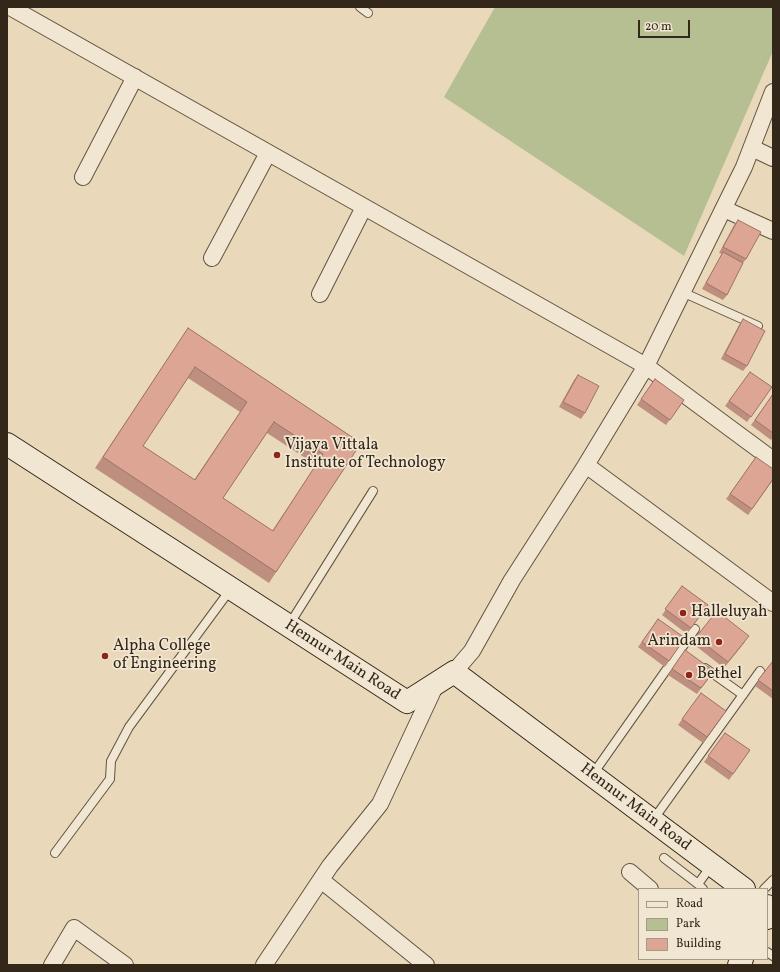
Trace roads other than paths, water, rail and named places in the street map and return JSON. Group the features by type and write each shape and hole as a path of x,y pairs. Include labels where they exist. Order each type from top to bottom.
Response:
{"main road":[{"name":"Hennur Main Road","path":"7,444 407,702 454,672 743,888"},
{"path":"768,907 772,910 768,916"}],"street":[{"path":"10,7 646,366 773,460"},
{"path":"83,177 135,77"},
{"path":"454,672 472,651 512,580 586,465 646,366 744,167 773,92"},
{"path":"752,148 773,158"},
{"path":"212,258 268,153"},
{"path":"320,294 364,207"},
{"path":"724,209 773,231"},
{"path":"586,465 773,603"},
{"path":"270,963 330,866 380,804 436,684"},
{"path":"630,872 649,888"},
{"path":"321,880 426,965"},
{"path":"52,965 74,928 125,965"}],"lane":[{"path":"360,7 368,13"},
{"path":"682,292 758,326"},
{"path":"288,626 373,491"},
{"path":"55,853 110,779 111,761 129,727 231,589"},
{"path":"592,776 683,653 695,630"},
{"path":"699,664 743,695"},
{"path":"652,820 760,671"},
{"path":"664,858 700,887 712,865"},
{"path":"765,888 773,880"}],"place":[{"name":"Vijaya Vittala Institute of Technology","path":"277,455"},
{"name":"Halleluyah","path":"683,613"},
{"name":"Arindam","path":"719,642"},
{"name":"Alpha College of Engineering","path":"105,656"},
{"name":"Bethel","path":"689,675"}]}
